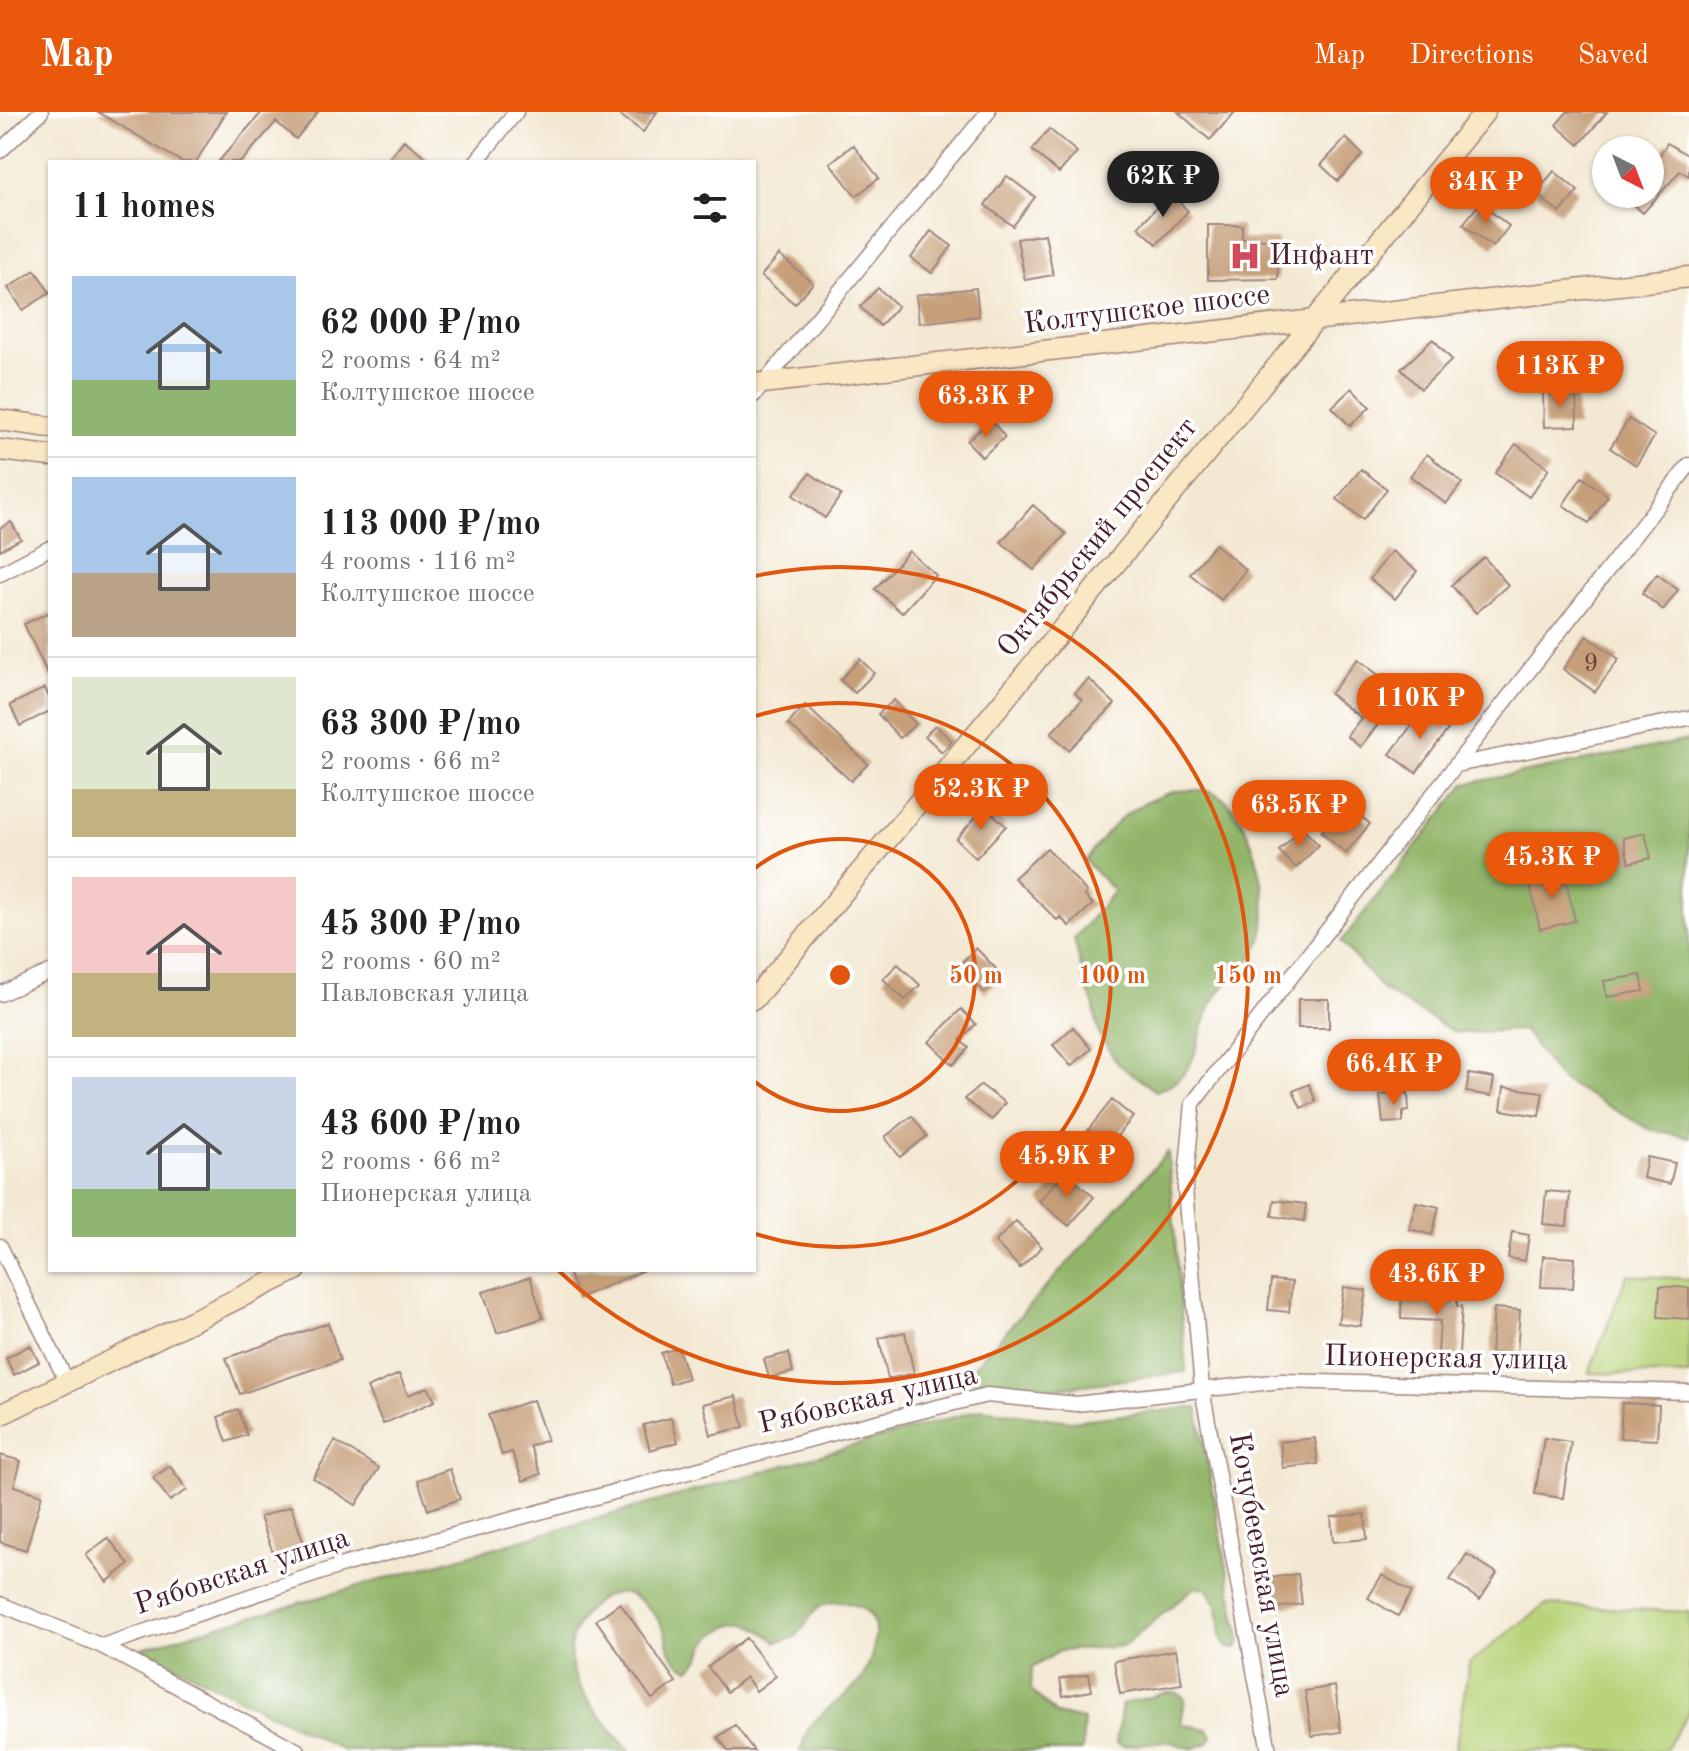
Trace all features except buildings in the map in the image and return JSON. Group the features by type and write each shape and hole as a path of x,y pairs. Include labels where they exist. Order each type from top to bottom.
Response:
{"street":[{"path":"0,151 41,112"},
{"path":"478,160 516,112"},
{"path":"757,388 988,112"},
{"name":"Октябрьский проспект","path":"756,997 995,711 1485,112"},
{"name":"Колтушское шоссе","path":"757,388 1689,277"},
{"path":"0,420 48,427"},
{"path":"0,450 48,456"},
{"path":"1202,1389 1185,1189 1193,1103 1689,465"},
{"path":"0,574 48,549"},
{"path":"1456,765 1689,718"},
{"path":"0,994 48,973"},
{"path":"0,1246 67,1382"},
{"path":"0,1415 292,1272"},
{"name":"Пионерская улица","path":"1202,1389 1281,1381 1689,1392"},
{"name":"Рябовская улица","path":"102,1646 346,1564 856,1427 987,1395 1076,1404 1202,1389"},
{"name":"Кочубеевская улица","path":"1202,1389 1269,1751"},
{"path":"0,1604 102,1646 275,1746 298,1751"}],"green space":[{"path":"1689,740 1689,1137 1649,1129 1560,1079 1523,1030 1456,1033 1383,990 1341,942 1465,784"},
{"path":"1175,791 1212,792 1226,801 1238,816 1249,836 1262,881 1264,924 1261,940 1250,959 1214,999 1188,1068 1170,1085 1156,1091 1118,1064 1099,1034 1074,939 1114,891 1085,861 1123,817 1144,803"},
{"path":"1168,1152 1186,1372 1053,1389 962,1380"},
{"path":"1627,1275 1689,1279 1689,1375 1589,1373"},
{"path":"1197,1407 1241,1643 1235,1649 1226,1647 1221,1635 1218,1607 1207,1588 1195,1587 1124,1646 1060,1651 1032,1668 1031,1690 1056,1714 1084,1720 1082,1751 800,1751 809,1728 859,1682 871,1658 875,1638 873,1620 861,1608 845,1603 822,1605 795,1637 777,1642 750,1624 738,1623 726,1628 710,1639 699,1660 689,1669 675,1659 661,1625 641,1601 620,1593 600,1599 577,1625 571,1645 571,1664 588,1701 630,1751 344,1751 141,1648 982,1409 1070,1421"},
{"path":"1545,1605 1689,1612 1689,1712 1664,1751 1455,1751 1469,1663"},
{"path":"1170,1692 1178,1693 1185,1699 1181,1724 1208,1729 1212,1736 1208,1743 1192,1749 1167,1741 1124,1746 1116,1743 1122,1704"}],"place":[{"name":"Инфант","path":"1245,256"}]}
